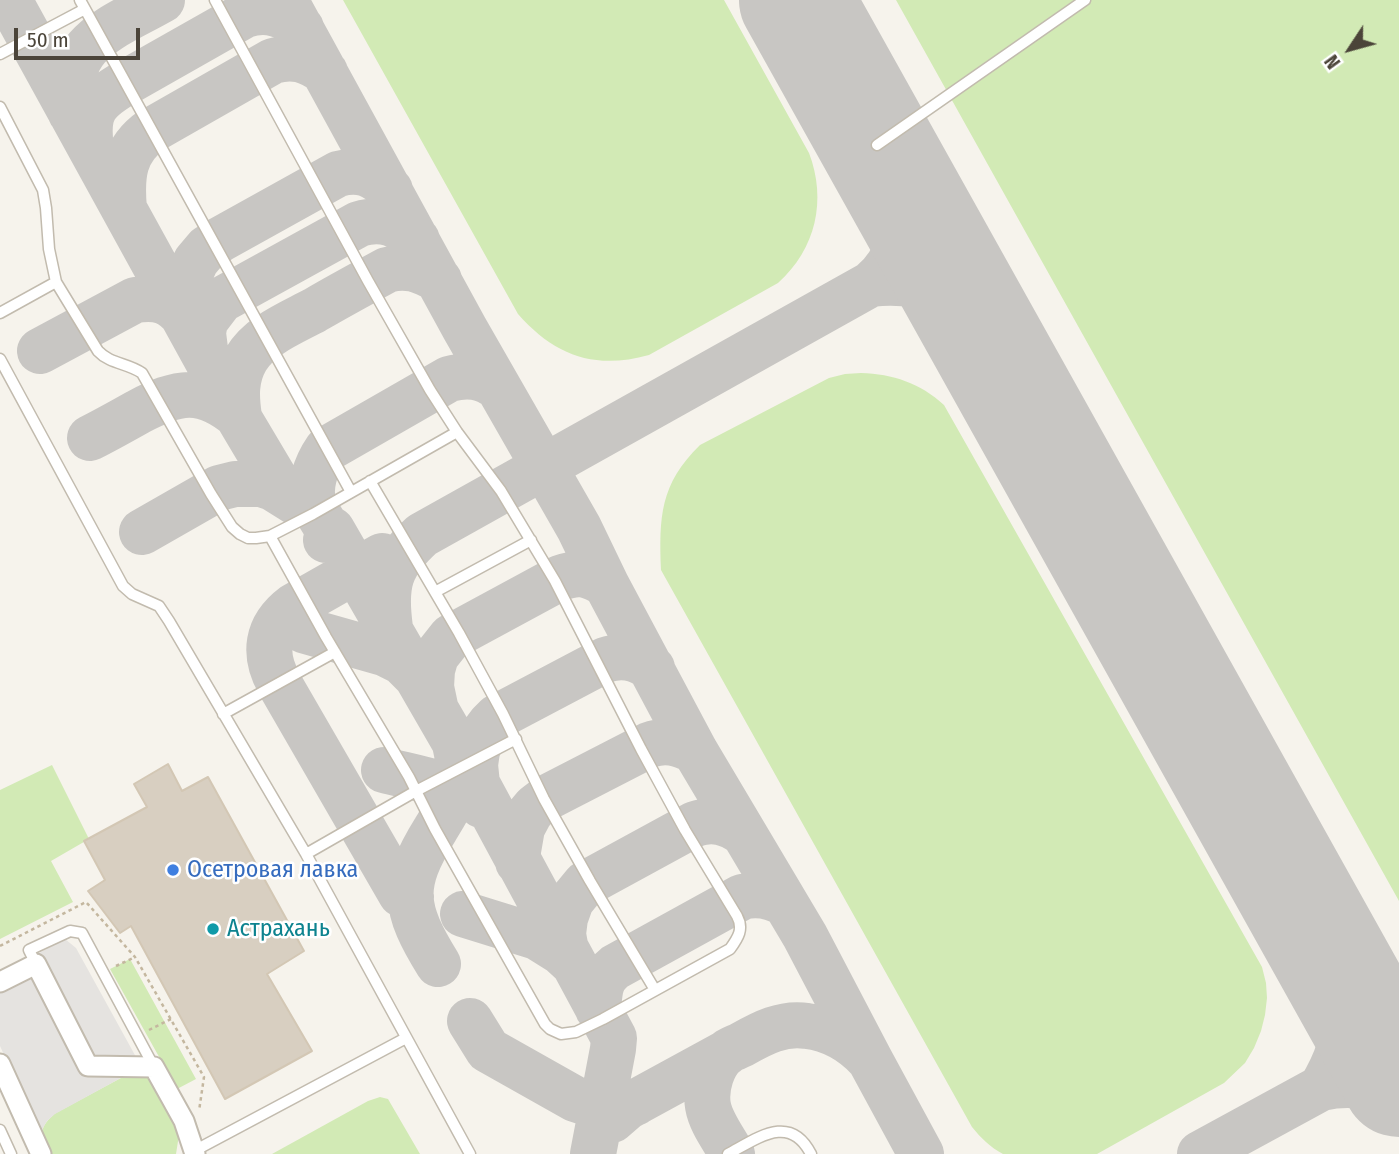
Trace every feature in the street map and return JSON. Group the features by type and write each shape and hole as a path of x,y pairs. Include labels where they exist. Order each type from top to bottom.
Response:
{"street":[{"path":"0,982 36,964 89,1066 154,1067 184,1121 194,1153"},
{"path":"0,1064 41,1154"}],"lane":[{"path":"215,0 430,390 501,491 555,580 641,749 685,830 741,923 739,935 730,948 576,1032 561,1034 550,1029 493,933 416,791 270,536"},
{"path":"877,145 1085,0"},
{"path":"0,54 83,4 351,492"},
{"path":"0,107 43,190 47,208 49,249 56,282 104,358 136,368 142,373 211,494 232,527 240,534 248,538 270,536 457,432"},
{"path":"0,313 56,282"},
{"path":"0,359 123,586 132,594 159,606 169,621 306,854 470,1154"},
{"path":"370,481 497,702 544,799 655,990"},
{"path":"435,592 531,540"},
{"path":"223,714 335,652"},
{"path":"306,854 416,791 516,739"},
{"path":"36,964 29,950 70,931 82,933 154,1067"},
{"path":"194,1153 406,1038"},
{"path":"0,1130 11,1154"},
{"path":"728,1154 768,1133 781,1130 800,1138 811,1154"}],"path":[{"path":"0,946 86,902 135,957 204,1077 198,1113"},
{"path":"90,907 96,902"},
{"path":"110,929 114,925"}],"green space":[{"path":"343,0 724,0 809,153 817,188 817,206 809,239 801,255 778,283 649,355 611,361 594,360 561,349 546,340 518,314"},
{"path":"896,0 1399,0 1399,901"},
{"path":"861,373 906,381 944,405 1262,967 1267,998 1265,1015 1254,1048 1245,1063 1224,1083 1097,1154 1003,1154 986,1142 972,1127 661,570 662,517 665,502 677,474 700,445 829,378"},
{"path":"52,765 89,839 51,861 73,902 0,939 0,790"},
{"path":"130,959 196,1079 177,1089 110,969"},
{"path":"130,1073 147,1077 177,1128 179,1135 176,1154 50,1154 42,1133 45,1124 54,1114"},
{"path":"380,1097 388,1099 420,1154 272,1154 368,1101"}],"shaded area":[{"path":"65,939 76,948 147,1077 130,1073 55,1114 47,1121 41,1136 0,1046 0,974"}],"building":[{"name":"Астрахань","path":"168,764 182,791 208,777 304,951 267,974 312,1051 225,1099 131,926 120,933 88,891 105,880 84,841 147,807 134,784"}],"taxiway":[{"path":"9,0 240,420 284,494"},
{"path":"76,116 71,113 71,89 75,69 83,54 108,30 162,0"},
{"path":"285,0 465,329 579,528 695,751 805,936 921,1154"},
{"path":"91,148 90,125 94,109 106,96 125,83 245,15 268,12 289,19 301,28"},
{"path":"124,209 126,165 135,146 152,130 273,61 288,58 300,60 325,72"},
{"path":"185,318 186,283 196,261 207,248 221,239 338,174 360,172 378,180 390,190"},
{"path":"871,284 882,273 896,251 901,213 899,184"},
{"path":"206,357 203,333 205,321 221,300 359,224 376,221 390,223 417,240"},
{"path":"239,417 237,395 240,373 252,351 268,336 387,270 414,269 439,280"},
{"path":"390,628 388,599 391,576 402,556 422,535 871,284 906,284 940,294 964,310 985,338"},
{"path":"40,351 135,300 163,301 185,318"},
{"path":"326,540 326,527 315,508 312,485 316,469 327,449 449,379 475,377 498,387"},
{"path":"90,438 152,405 177,396 201,396 225,406 238,416"},
{"path":"142,532 219,488 235,484 261,484 297,503"},
{"path":"332,530 455,743 614,1038 593,1154"},
{"path":"382,556 294,606 278,623 269,651 279,683 401,894 411,897"},
{"path":"435,706 431,687 432,670 436,656 451,637 560,578 584,575 606,584"},
{"path":"303,630 384,653 402,662 418,678"},
{"path":"477,784 477,751 484,732 497,717 605,660 629,658 652,668"},
{"path":"518,862 522,828 535,807 548,797 649,745 672,743 695,751"},
{"path":"438,964 418,928 413,912 412,883 424,850 456,790 459,772 455,744"},
{"path":"384,770 448,787 481,805"},
{"path":"566,951 563,934 565,918 571,901 585,884 695,824 720,822 743,833"},
{"path":"598,1009 603,981 615,967 742,897 765,896 786,904"},
{"path":"463,914 537,937 573,963"},
{"path":"1321,1088 1337,1055 1345,1019 1342,990 1331,958"},
{"path":"470,1021 488,1050 575,1099 593,1105 635,1103"},
{"path":"732,1154 712,1119 707,1099 714,1069 727,1052 757,1036 798,1025 833,1033 848,1041 868,1058"},
{"path":"612,1120 627,1107 726,1053"},
{"path":"1200,1154 1321,1088 1362,1086 1381,1092 1399,1103"}],"runway":[{"path":"796,0 1399,1080"}],"place":[{"name":"Осетровая лавка","path":"173,870"},
{"name":"Астрахань","path":"213,929"}]}
